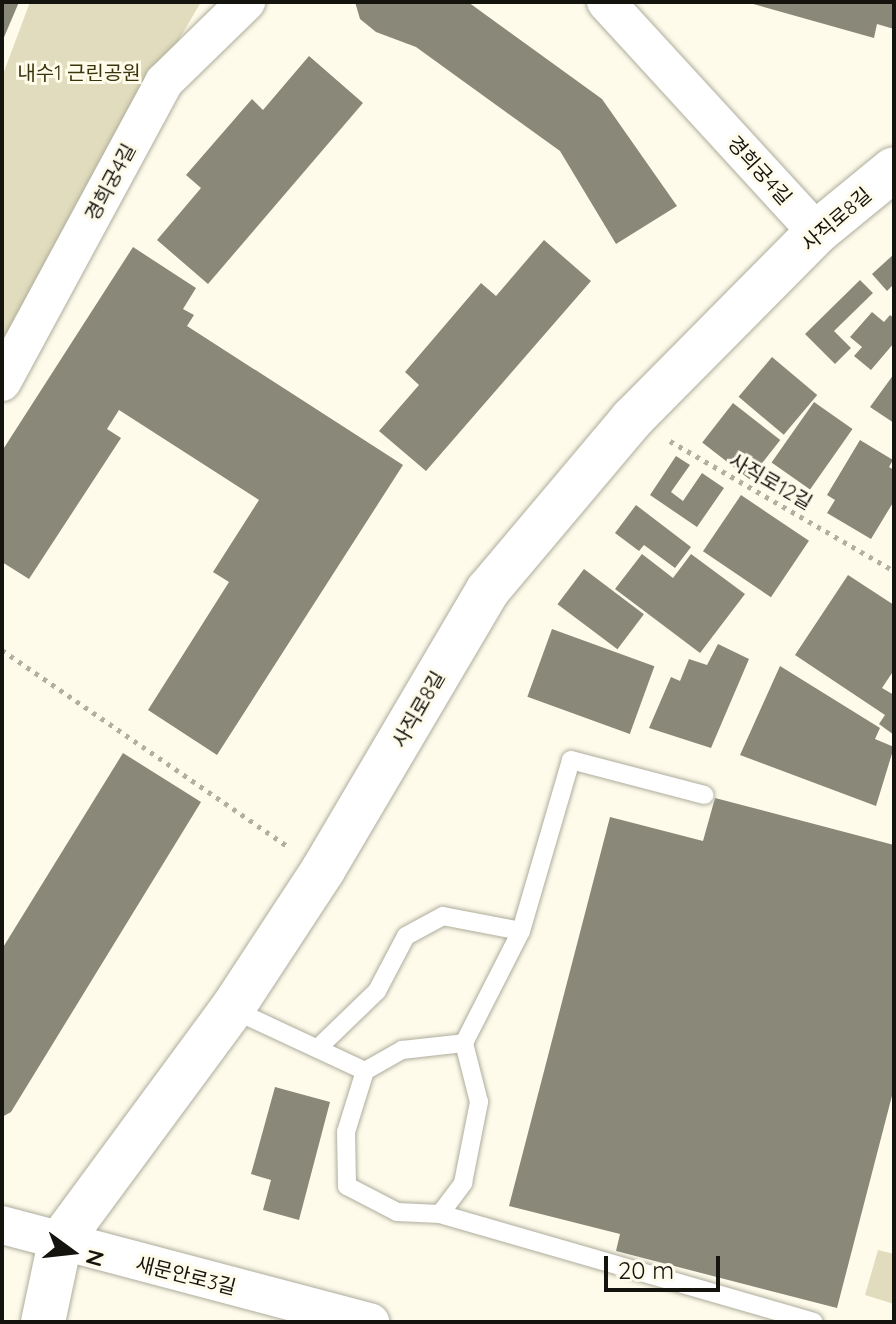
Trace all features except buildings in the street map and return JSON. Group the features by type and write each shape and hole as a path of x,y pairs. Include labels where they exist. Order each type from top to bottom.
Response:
{"street":[{"name":"경희궁4길","path":"2,382 164,82 246,2"},
{"name":"경희궁4길","path":"606,2 817,232"},
{"name":"사직로8길","path":"43,1322 60,1242 232,1009 323,870 488,590 632,419 817,232 894,169"},
{"name":"새문안로3길","path":"2,1225 370,1322"}],"lane":[{"path":"440,1214 463,1183 479,1102 464,1043 521,931 571,760 704,795"},
{"path":"318,1048 377,991 406,936 443,916 521,931"},
{"path":"232,1009 365,1071"},
{"path":"464,1043 402,1050 365,1071 346,1132 347,1186 397,1212 440,1214 814,1322"}],"path":[{"name":"사직로12길","path":"632,419 894,571"},
{"path":"2,650 323,870"}],"green space":[{"name":"내수1 근린공원","path":"30,2 201,2 2,341 2,77"},
{"path":"878,1250 894,1254 894,1304 865,1295"}]}
